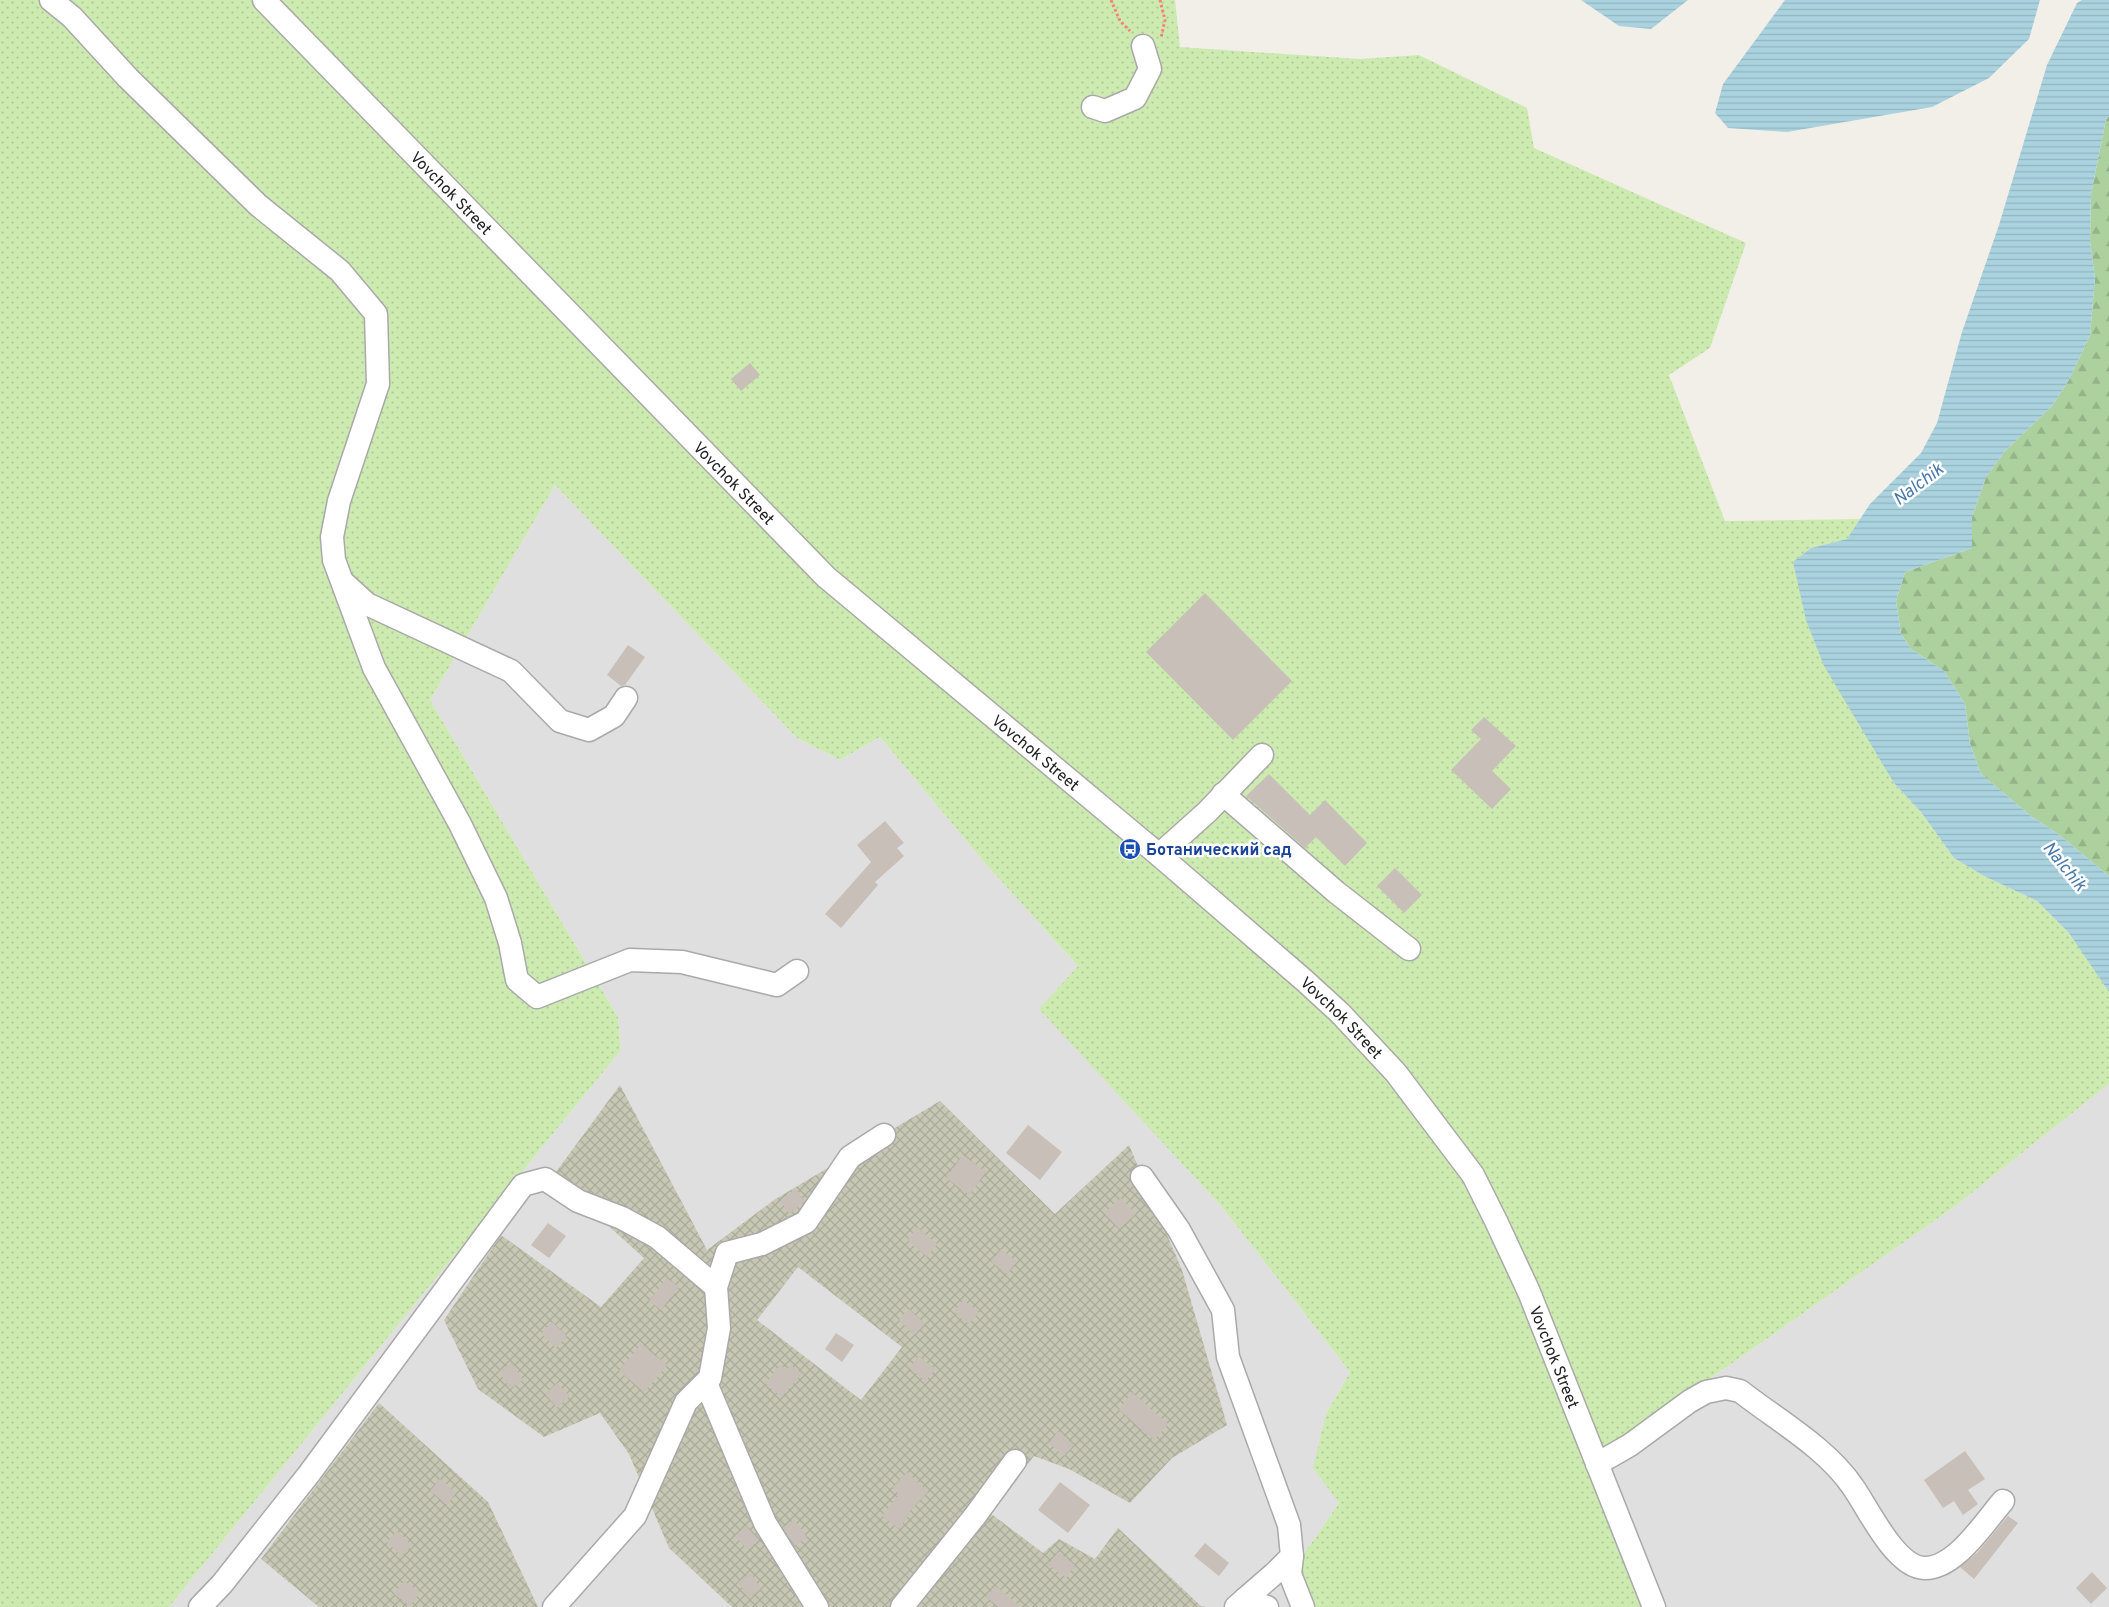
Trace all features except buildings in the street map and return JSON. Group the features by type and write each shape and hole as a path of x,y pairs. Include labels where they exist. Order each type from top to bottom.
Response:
{"street":[{"path":"51,0 72,18 128,78 258,205 340,271 376,314 378,384 338,501 332,537 334,560 374,668 460,824 496,898 510,944 517,980 537,997 630,960 682,962 777,985 798,971"},
{"name":"Vovchok Street","path":"264,0 826,576 1159,855 1340,1013 1396,1073 1451,1144 1473,1176 1524,1283 1654,1607"},
{"path":"1093,106 1105,111 1135,98 1150,69 1143,46"},
{"path":"343,582 368,604 511,671 560,721 589,730 614,716 626,698"},
{"path":"1159,855 1207,812 1262,755"},
{"path":"1223,794 1336,892 1409,950"},
{"path":"554,1607 635,1516 686,1402 710,1378 719,1328 716,1287 727,1253 762,1244 806,1222 850,1157 884,1135"},
{"path":"1142,1178 1179,1230 1223,1310 1228,1357 1289,1525 1292,1556 1290,1574 1303,1607"},
{"path":"200,1607 222,1584 309,1474 523,1185 545,1179 578,1201 622,1218 657,1237 716,1287"},
{"path":"706,1383 765,1523 817,1607"},
{"path":"1597,1464 1630,1445 1690,1401 1706,1392 1726,1388 1740,1391 1834,1463 1852,1486 1887,1539 1905,1560 1923,1568 1938,1566 1952,1559 2004,1501"},
{"path":"902,1607 975,1516 1015,1461"},
{"path":"1240,1603 1292,1556"},
{"path":"1240,1603 1267,1607"}],"shaded area":[{"path":"555,485 797,738 840,760 880,737 984,862 1078,966 1040,1009 1222,1207 1350,1372 1326,1414 1339,1503 1290,1574 1303,1607 169,1607 621,1050 618,1017 430,700"},
{"path":"2109,1084 2109,1607 1654,1607 1595,1460 1954,1207"},
{"path":"620,1085 707,1250 774,1200 940,1101 1055,1214 1129,1145 1182,1270 1227,1425 1172,1458 1130,1503 1069,1469 1034,1456 990,1513 1043,1553 1059,1539 1095,1559 1118,1528 1201,1606 1206,1607 732,1607 669,1548 629,1454 600,1413 544,1437 478,1389 444,1320 501,1235 601,1307 644,1258 553,1176","holes":["798,1267 902,1347 861,1400 757,1320"]},
{"path":"379,1403 488,1502 538,1607 319,1607 261,1559"}],"green space":[{"path":"0,0 1175,0 1180,47 1360,59 1419,55 1527,108 1534,148 1746,243 1710,348 1669,375 1725,521 1863,519 1847,539 1811,548 1894,783 1921,812 1954,858 1984,876 2037,901 2069,933 2092,965 2109,992 2109,1084 1954,1207 1596,1459 1654,1607 1303,1607 1290,1574 1339,1503 1313,1468 1326,1414 1350,1372 1222,1207 1039,1009 1078,966 984,862 880,737 840,760 797,738 555,485 430,700 618,1017 621,1050 169,1607 0,1607"},
{"path":"2109,116 2109,876 2058,834 2032,817 1981,774 1970,744 1965,704 1944,671 1911,649 1901,634 1896,601 1905,572 1972,548 1972,517 1986,477 2005,451 2052,406 2070,378 2090,335 2095,278 2090,242 2091,194 2106,119"}],"water":[{"path":"1581,0 1688,0 1651,29 1619,26"},
{"path":"1785,0 2040,0 2029,39 1989,78 1932,107 1787,132 1728,128 1715,113 1723,84"},
{"name":"Nalchik","path":"2082,0 2109,0 2109,116 2106,119 2091,194 2090,242 2095,278 2090,335 2070,378 2052,406 2005,451 1986,477 1972,517 1972,548 1905,572 1896,601 1901,634 1911,649 1944,671 1965,704 1970,744 1981,774 2032,817 2058,834 2109,876 2109,992 2069,933 2037,901 1984,876 1954,858 1921,812 1894,783 1824,666 1806,620 1793,562 1811,548 1847,539 1870,504 1921,453 1937,423 1962,332 1999,225 2047,65 2077,3"}],"place":[{"name":"Ботанический сад","path":"1130,849"}]}
